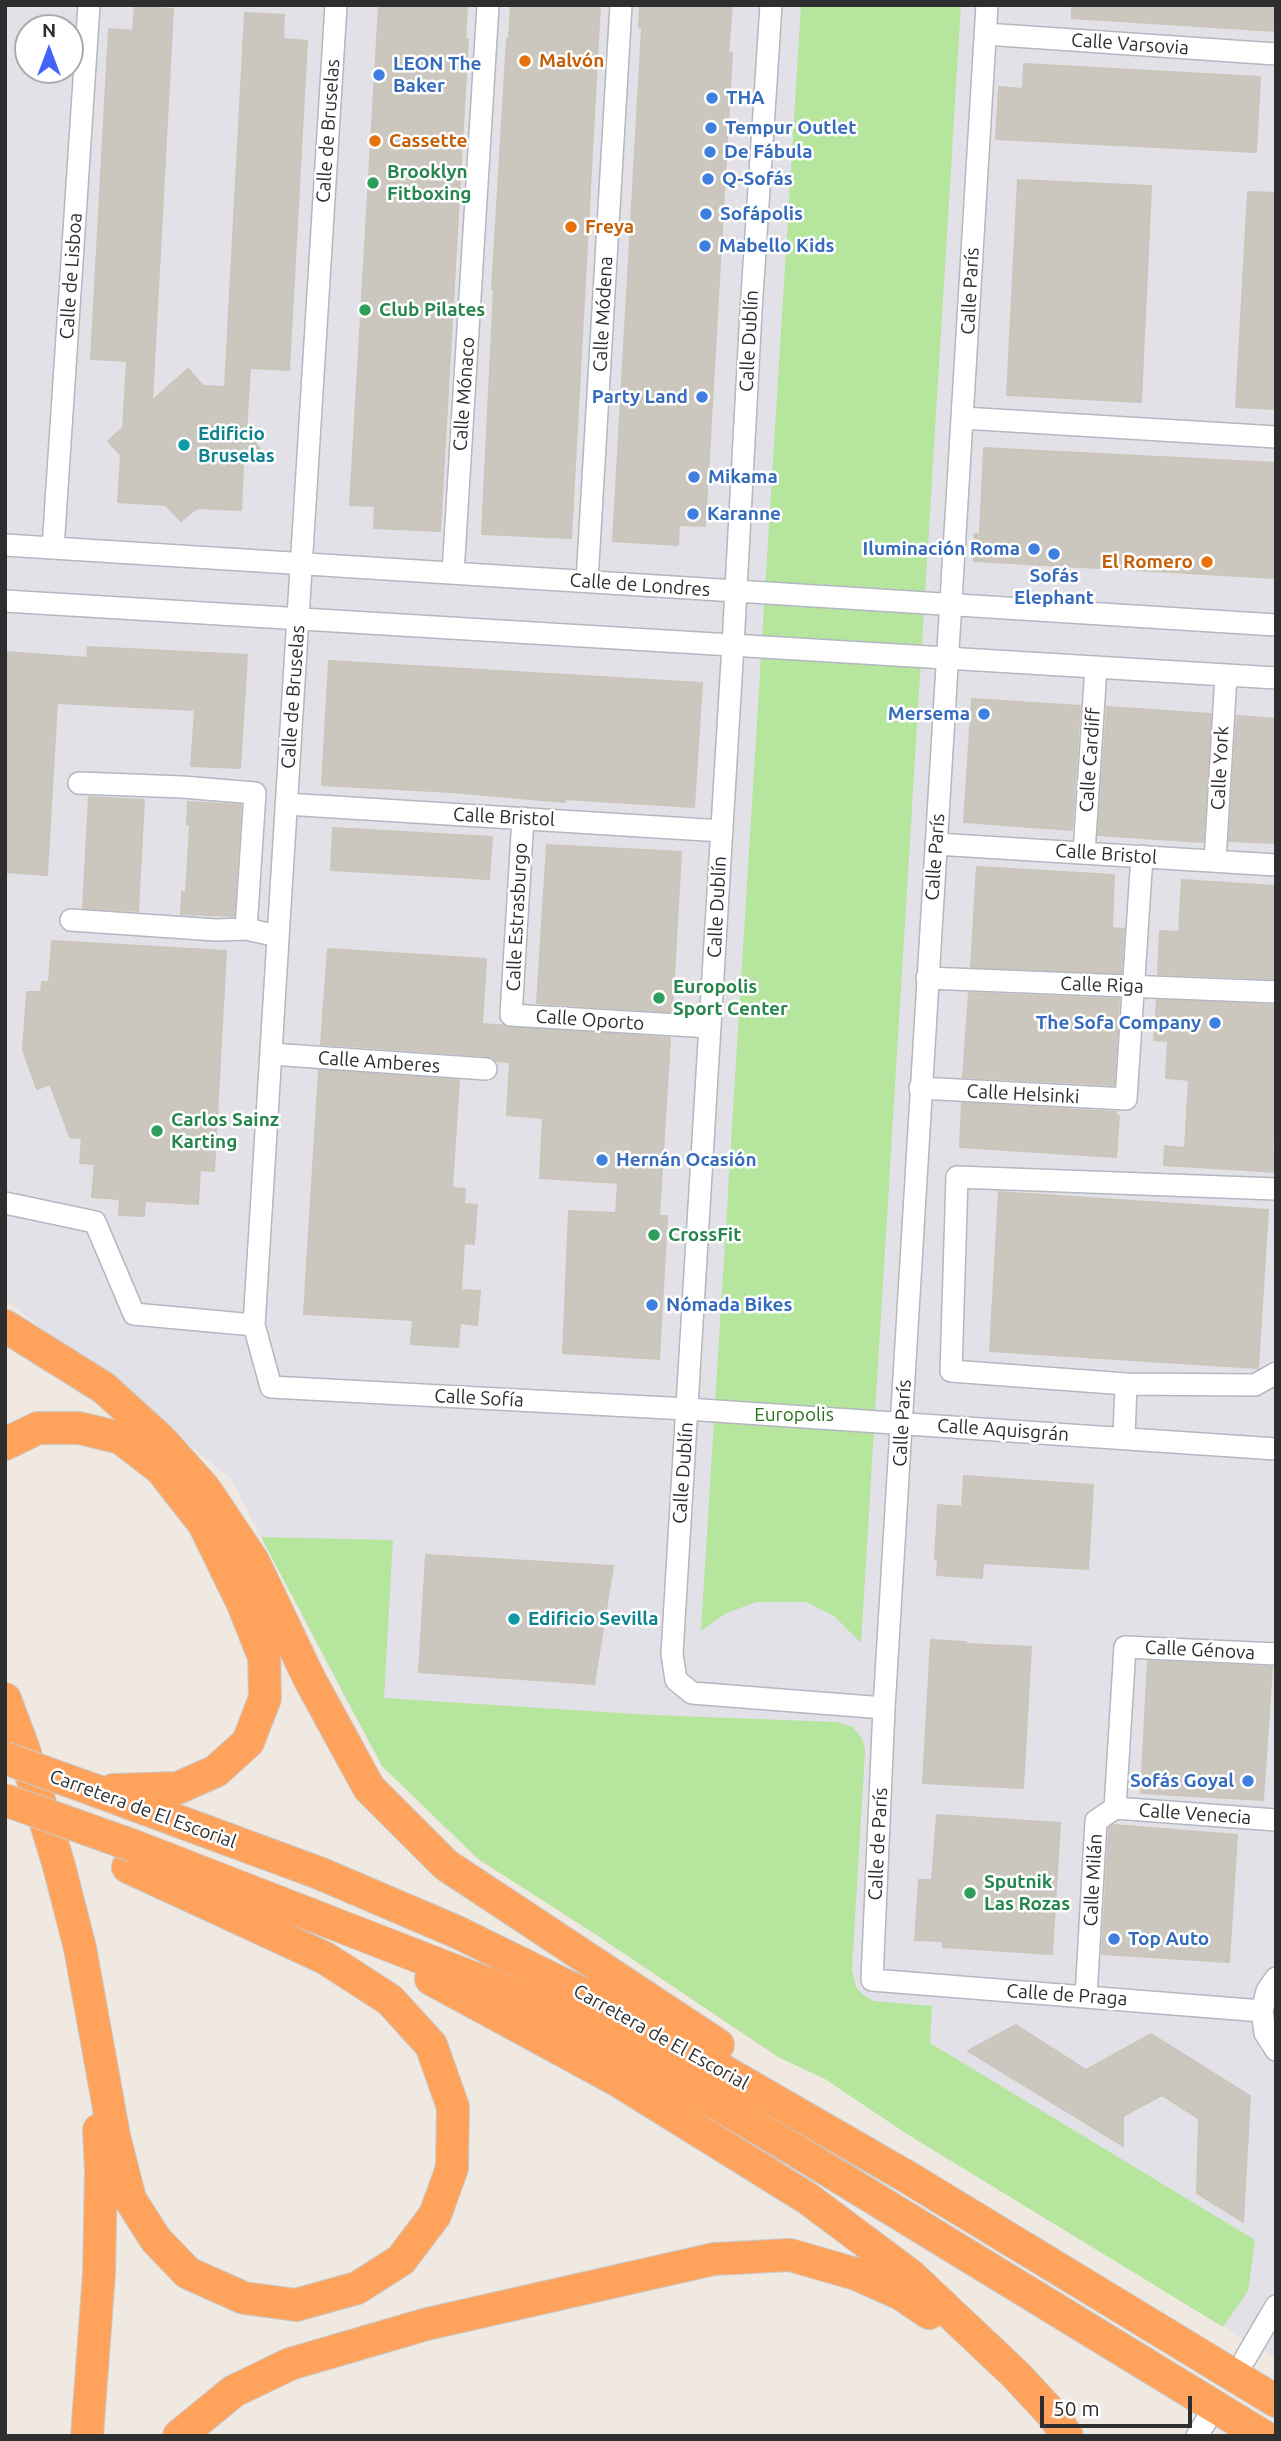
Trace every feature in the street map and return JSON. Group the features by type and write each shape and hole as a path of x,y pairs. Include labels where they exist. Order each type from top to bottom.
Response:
{"highway":[{"path":"5,1326 104,1388 160,1439 204,1488 253,1561 310,1680 369,1788 446,1865 753,2068 909,2178"},
{"path":"5,1444 38,1428 79,1428 121,1438 161,1469 204,1524 243,1604 264,1657 265,1698 248,1742 216,1772 178,1788 94,1790"},
{"path":"5,1699 23,1747 60,1866 91,2006 114,2136 130,2199 156,2240 188,2273 244,2298 296,2305 357,2287 401,2260 435,2215 452,2168 453,2108 431,2045 390,2000 325,1958 131,1856 5,1813"},
{"name":"Carretera de El Escorial","path":"5,1758 319,1873 457,1932 632,2018 909,2178 1276,2401"},
{"name":"Carretera de El Escorial","path":"5,1800 131,1856 312,1915 489,1984 621,2048 794,2150 1263,2436"},
{"path":"312,1915 617,2080 807,2198 910,2275 1016,2375 1054,2416 1067,2436"},
{"path":"87,2436 99,2273 101,2168 91,2006"},
{"path":"179,2436 234,2391 290,2364 427,2324 714,2259 790,2255 856,2274 901,2294 1016,2375"}],"street":[{"name":"Calle de Lisboa","path":"53,548 89,5"},
{"name":"Calle de Bruselas","path":"271,1387 254,1325 336,5"},
{"name":"Calle Mónaco","path":"453,573 488,5"},
{"name":"Calle Módena","path":"587,581 621,5"},
{"name":"Calle Dublín","path":"771,5 672,1654 676,1680 692,1693 884,1708"},
{"name":"Calle París","path":"884,1708 987,5"},
{"name":"Calle Varsovia","path":"985,34 1276,54"},
{"path":"963,418 1276,438"},
{"name":"Calle de Londres","path":"5,545 1276,625"},
{"path":"5,601 1276,678"},
{"name":"Calle Cardiff","path":"1084,853 1096,667"},
{"name":"Calle York","path":"1215,861 1226,675"},
{"path":"79,783 255,793 246,929"},
{"name":"Calle Bristol","path":"286,804 722,831"},
{"name":"Calle Estrasburgo","path":"511,1015 523,818"},
{"name":"Calle Bristol","path":"936,844 1276,865"},
{"path":"1133,987 1142,856"},
{"path":"71,920 216,930 246,929 278,936"},
{"name":"Calle Riga","path":"927,978 1276,992"},
{"name":"Calle Helsinki","path":"920,1088 1126,1100 1133,987"},
{"name":"Calle Oporto","path":"511,1015 710,1027"},
{"name":"Calle Amberes","path":"271,1054 486,1069"},
{"path":"1276,1189 957,1177 951,1371 1126,1384 1255,1385 1276,1373"},
{"path":"5,1203 95,1222 134,1314 254,1325"},
{"path":"1124,1438 1126,1384"},
{"name":"Calle Sofía","path":"271,1387 687,1409"},
{"name":"Calle Aquisgrán","path":"687,1409 1276,1449"},
{"name":"Calle Génova","path":"1125,1647 1276,1654"},
{"name":"Calle Milán","path":"1086,1997 1096,1821 1115,1808 1125,1647"},
{"name":"Calle de París","path":"872,1980 884,1708"},
{"name":"Calle Venecia","path":"1115,1808 1276,1820"},
{"path":"1276,1978 1267,1991 1262,2011 1265,2033 1276,2050"},
{"name":"Calle de Praga","path":"872,1980 1262,2011"},
{"path":"1245,2359 1270,2325 1276,2306"}],"shaded area":[{"path":"5,5 1276,5 1276,2359 907,2134 825,2079 778,2057 478,1859 382,1766 231,1479 5,1299"}],"green space":[{"name":"Europolis","path":"801,5 961,5 861,1643 834,1616 806,1602 756,1602 725,1614 701,1631"},
{"path":"261,1537 393,1540 384,1698 652,1715 837,1722 853,1727 863,1740 865,1751 852,1969 856,1987 874,2001 932,2006 930,2043 1255,2240 1248,2291 1223,2327 907,2134 825,2079 778,2057 478,1859 382,1766"}],"building":[{"path":"379,5 467,5 465,39 468,39 440,531 374,528 375,506 350,505"},
{"path":"511,5 600,5 571,538 482,534 492,289"},
{"path":"640,5 732,5 728,53 732,53 705,526 679,525 678,545 613,541 642,28 639,27"},
{"path":"1072,5 1276,5 1276,31 1072,18"},
{"path":"135,7 173,9 152,401 188,369 203,386 225,387 245,13 284,15 283,39 307,41 289,370 250,368 246,433 261,450 243,465 241,510 197,508 181,521 166,505 118,502 121,455 108,441 123,428 127,361 91,359 109,29 133,31"},
{"path":"1024,64 1260,77 1256,152 996,139 999,87 1023,89"},
{"path":"1018,180 1151,186 1141,402 1007,395"},
{"path":"1248,192 1276,193 1276,409 1236,407"},
{"path":"984,448 1276,463 1276,578 974,561 975,534 980,534"},
{"path":"88,647 247,655 240,768 191,766 195,710 57,703 47,875 5,872 5,652 87,658"},
{"path":"329,661 702,683 694,807 565,799 565,802 322,785"},
{"path":"972,699 1080,706 1072,830 964,822"},
{"path":"1107,707 1211,714 1203,842 1098,835"},
{"path":"1237,716 1276,719 1276,843 1229,841"},
{"path":"89,797 144,800 138,911 83,908"},
{"path":"188,802 241,805 234,916 181,914 182,892 186,893 190,825 187,825"},
{"path":"333,828 492,837 489,879 331,870"},
{"path":"547,845 681,852 672,1012 537,1003"},
{"path":"977,867 1114,875 1112,928 1124,929 1121,973 971,967"},
{"path":"1182,880 1276,886 1276,979 1158,974 1160,931 1179,932"},
{"path":"52,941 226,951 214,1171 200,1170 198,1204 145,1201 144,1216 119,1215 120,1199 92,1197 95,1164 80,1163 82,1138 70,1137 50,1084 37,1089 23,1050 27,992 41,992 42,982 49,982"},
{"path":"328,949 486,959 482,1024 670,1038 659,1216 667,1216 659,1359 563,1353 569,1211 616,1213 618,1183 540,1178 543,1118 507,1115 510,1062 496,1061 487,1056 321,1044"},
{"path":"969,993 1119,999 1114,1085 963,1077"},
{"path":"1157,1000 1276,1005 1276,1098 1272,1153 1276,1153 1276,1172 1164,1165 1165,1146 1185,1148 1189,1080 1166,1078 1168,1041 1154,1040"},
{"path":"319,1070 459,1080 452,1188 465,1189 464,1204 477,1205 474,1244 464,1243 461,1290 480,1291 477,1325 460,1323 458,1347 411,1344 413,1320 304,1314"},
{"path":"962,1103 1116,1112 1116,1116 1119,1116 1116,1157 960,1147"},
{"path":"999,1192 1268,1210 1258,1368 990,1351"},
{"path":"964,1476 1093,1485 1088,1569 983,1563 982,1578 937,1575 938,1560 935,1559 938,1505 962,1507"},
{"name":"Edificio Sevilla","path":"426,1555 613,1566 594,1684 419,1672"},
{"path":"931,1640 1031,1647 1023,1788 923,1783"},
{"path":"1148,1661 1272,1667 1263,1800 1141,1793"},
{"path":"937,1815 1060,1823 1052,1954 943,1947 943,1941 915,1940 919,1880 932,1880"},
{"path":"1113,1825 1237,1835 1229,1962 1102,1954 1109,1828"},
{"path":"1016,2025 1086,2070 1151,2034 1250,2096 1243,2222 1197,2193 1199,2119 1162,2095 1123,2116 1123,2146 968,2051"}],"place":[{"name":"Malvón","path":"525,61"},
{"name":"LEON The Baker","path":"379,75"},
{"name":"THA","path":"712,98"},
{"name":"Tempur Outlet","path":"711,128"},
{"name":"Cassette","path":"375,141"},
{"name":"De Fábula","path":"710,152"},
{"name":"Q-Sofás","path":"708,179"},
{"name":"Brooklyn Fitboxing","path":"373,183"},
{"name":"Sofápolis","path":"706,214"},
{"name":"Freya","path":"571,227"},
{"name":"Mabello Kids","path":"705,246"},
{"name":"Club Pilates","path":"365,310"},
{"name":"Party Land","path":"702,397"},
{"name":"Edificio Bruselas","path":"184,445"},
{"name":"Mikama","path":"694,477"},
{"name":"Karanne","path":"693,514"},
{"name":"Iluminación Roma","path":"1034,549"},
{"name":"Sofás Elephant","path":"1054,554"},
{"name":"El Romero","path":"1207,562"},
{"name":"Mersema","path":"984,714"},
{"name":"Europolis Sport Center","path":"659,998"},
{"name":"The Sofa Company","path":"1215,1023"},
{"name":"Carlos Sainz Karting","path":"157,1131"},
{"name":"Hernán Ocasión","path":"602,1160"},
{"name":"CrossFit","path":"654,1235"},
{"name":"Nómada Bikes","path":"652,1305"},
{"name":"Edificio Sevilla","path":"514,1619"},
{"name":"Sofás Goyal","path":"1248,1781"},
{"name":"Sputnik Las Rozas","path":"970,1893"},
{"name":"Top Auto","path":"1114,1939"}]}
